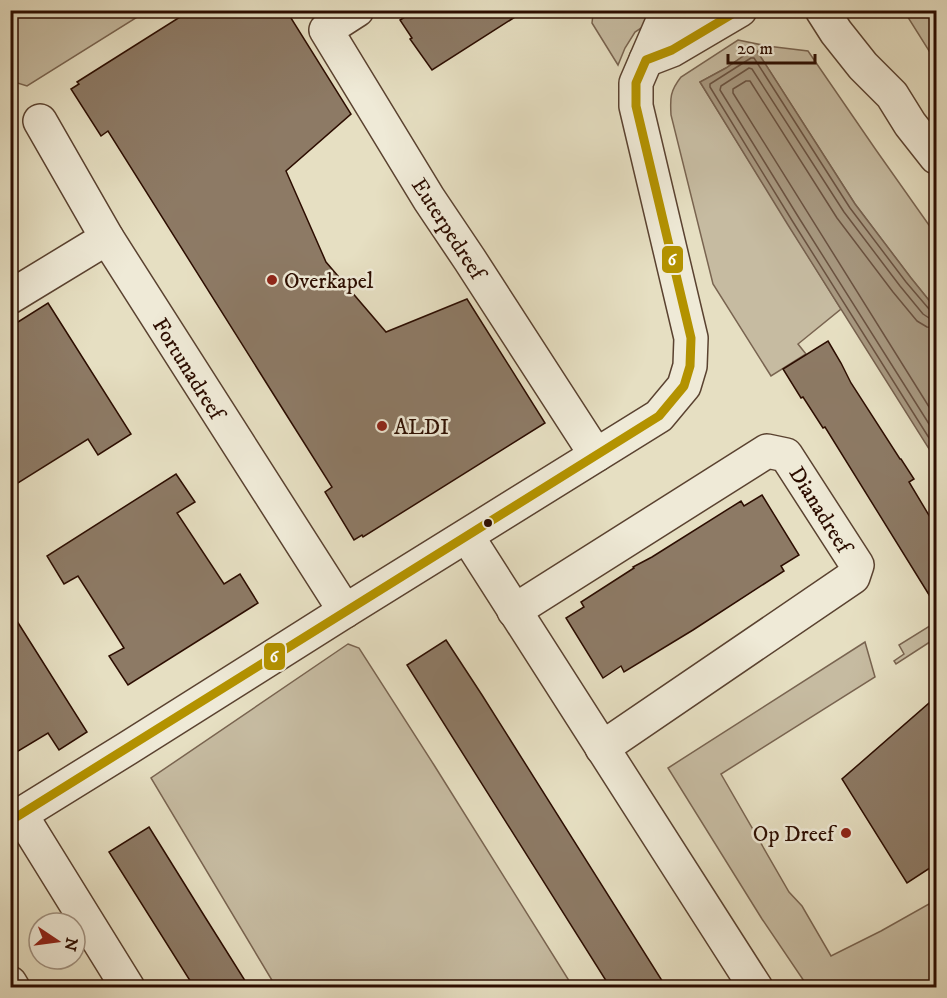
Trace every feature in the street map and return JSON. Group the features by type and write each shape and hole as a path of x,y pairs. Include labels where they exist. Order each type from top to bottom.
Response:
{"street":[{"name":"Euterpedreef","path":"357,10 326,30 429,199 596,455"},
{"path":"128,987 16,818 345,610 659,416 684,386 690,366 691,338 636,106 636,83 661,24 684,10"},
{"path":"646,60 672,50 740,10"},
{"path":"822,10 863,66 892,95 910,124 936,158"},
{"path":"849,10 879,54 892,95"},
{"name":"Fortunadreef","path":"40,121 107,238 345,610"},
{"path":"10,297 107,238"},
{"name":"Dianadreef","path":"514,611 767,451 786,454 857,565 853,578 602,748"},
{"path":"467,536 756,987"},
{"path":"10,983 13,987"}],"shaded area":[{"path":"21,11 147,11 27,86 11,81 11,17"},
{"path":"591,11 667,11 635,32 618,65 592,23"},
{"path":"904,11 936,11 936,20 930,26 936,36 936,62"},
{"path":"738,40 808,51 936,235 936,309 855,204 755,48 700,82 841,309 798,344 806,354 771,376 713,284 671,115 672,95 681,77"},
{"path":"936,622 936,638 896,664 894,661 904,654 899,645"},
{"path":"865,642 875,677 721,774 789,892 802,906 831,956 936,900 936,987 808,987 762,919 668,768"},
{"path":"348,644 359,648 573,987 276,987 151,778"}],"water":[{"path":"755,48 855,204 936,309 936,460 700,82"}],"building":[{"name":"Overkapel","path":"191,10 286,10 351,114 286,171 326,262 386,332 467,299 545,423 363,537 362,535 354,540 325,492 332,487 108,131 101,136 71,89 79,84 77,82"},
{"path":"416,10 526,10 432,70 410,39 412,38 400,20"},
{"path":"48,303 131,434 98,455 88,439 10,488 10,327"},
{"path":"828,341 851,383 914,479 909,482 936,527 936,606 825,427 823,428 803,397 801,398 783,369"},
{"path":"176,474 195,502 177,513 224,584 240,574 258,603 128,685 109,656 124,648 78,576 64,584 47,556"},
{"path":"762,495 799,555 781,566 784,571 693,630 624,672 621,666 603,678 566,618 584,607 581,602 633,567 741,501 744,506"},
{"path":"10,610 87,732 59,750 48,733 10,756"},
{"path":"446,640 666,987 610,987 407,665"},
{"path":"936,697 936,864 907,883 842,779"},
{"path":"149,827 249,987 194,987 109,852"}],"transit line":[{"name":"6","path":"10,821 659,416 684,386 690,366 691,338 636,106 636,83 646,60 672,50 739,10"}],"place":[{"name":"Overkapel","path":"272,280"},
{"name":"ALDI","path":"382,426"},
{"name":"Op Dreef","path":"846,833"}]}
